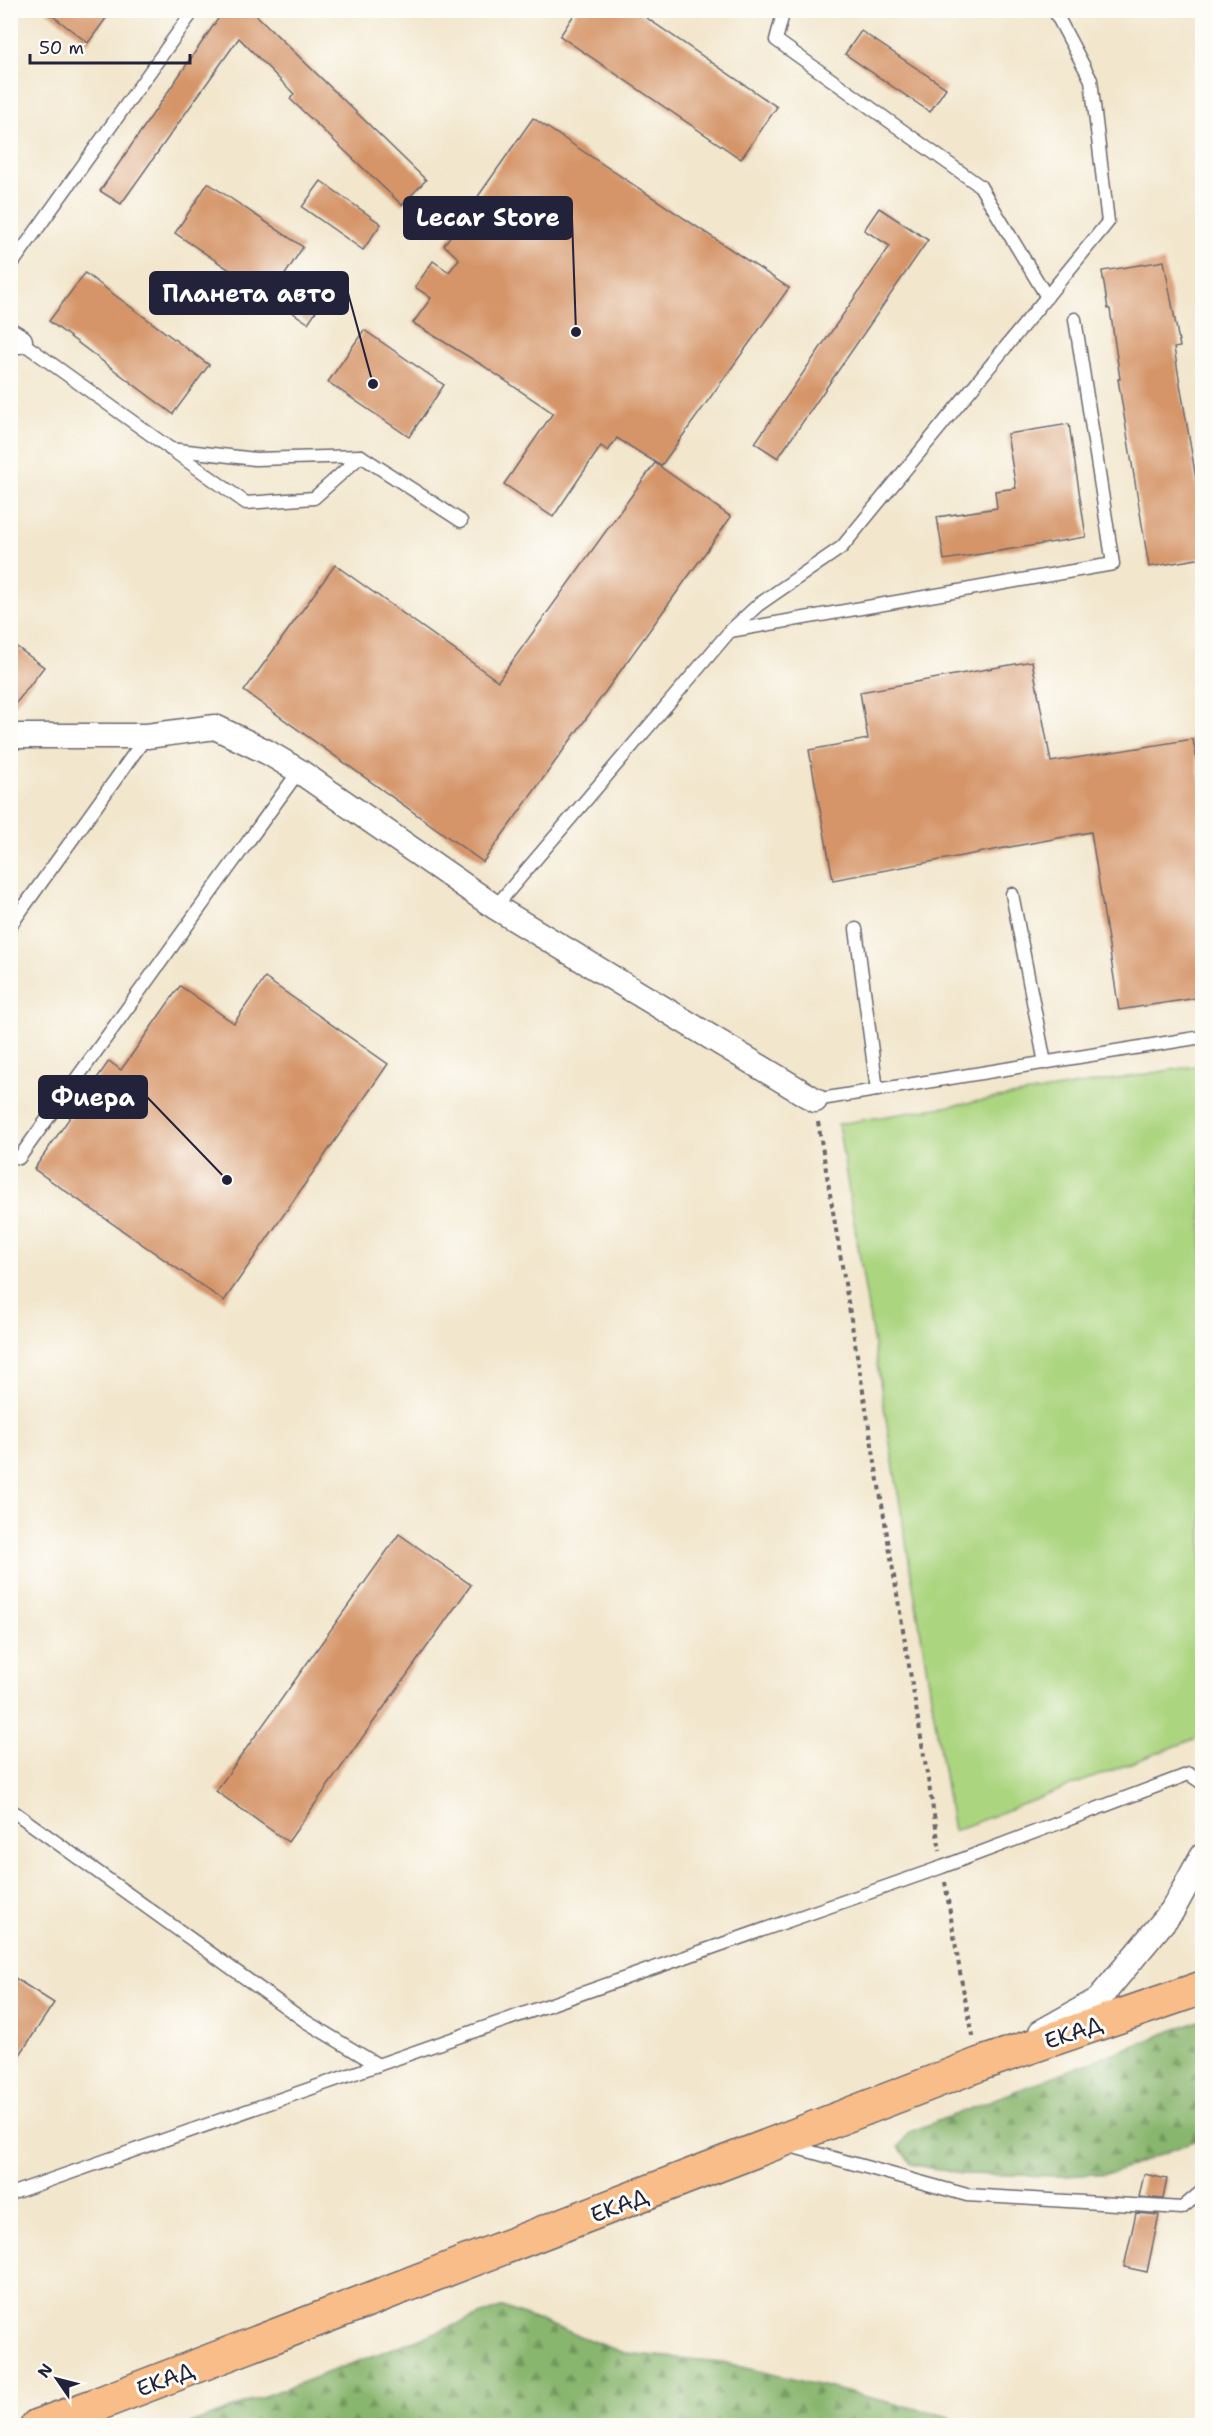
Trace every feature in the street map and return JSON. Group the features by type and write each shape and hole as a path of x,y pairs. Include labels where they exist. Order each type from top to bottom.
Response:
{"highway":[{"name":"ЕКАД","path":"37,2426 989,2061 1203,1988"}],"street":[{"path":"10,736 147,736 215,727 267,752 299,771 495,908 815,1100"},
{"path":"989,2061 1098,2000 1172,1911 1203,1856"}],"lane":[{"path":"10,267 194,10"},
{"path":"784,10 776,40 981,186 1047,297"},
{"path":"495,908 730,631 758,605 842,547 1108,222 1091,80 1054,10"},
{"path":"730,631 1113,564 1076,320"},
{"path":"15,338 246,503 314,498 361,456"},
{"path":"168,448 255,459 361,456 461,521"},
{"path":"10,926 147,736"},
{"path":"19,1158 299,771"},
{"path":"1012,894 1045,1063"},
{"path":"856,929 877,1090"},
{"path":"815,1100 1203,1037"},
{"path":"10,2194 942,1867 1189,1774 1203,1782"},
{"path":"10,1809 305,2021 378,2066"},
{"path":"780,2143 968,2195 1182,2208 1203,2191"}],"path":[{"path":"815,1100 962,1984 989,2061"}],"green space":[{"path":"1202,1065 1202,1736 953,1831 838,1124"},
{"path":"1202,2019 1202,2138 1113,2173 1064,2176 961,2174 911,2164 899,2147 909,2132"},
{"path":"503,2307 624,2353 722,2362 950,2417 958,2425 188,2425"}],"building":[{"path":"45,10 112,10 88,43"},
{"path":"224,10 251,10 426,180 402,205 290,99 294,94 239,38 121,204 100,191"},
{"path":"577,10 635,10 777,107 741,159 560,36"},
{"path":"861,31 946,88 930,112 845,54"},
{"path":"533,118 789,288 661,466 617,438 608,451 601,446 553,517 504,484 553,413 482,365 413,323 431,298 415,287 433,261 449,272 459,259 444,245"},
{"path":"321,181 381,224 363,250 302,207"},
{"path":"208,183 303,247 284,276 322,302 308,323 175,233"},
{"path":"879,208 928,240 778,458 755,443 890,246 864,230"},
{"path":"1164,261 1180,347 1174,348 1203,520 1203,558 1149,567 1118,379 1120,379 1110,309 1108,309 1102,271"},
{"path":"85,273 209,365 173,414 49,321"},
{"path":"364,330 444,385 409,437 328,382"},
{"path":"1069,424 1086,537 944,560 937,517 997,508 995,491 1016,488 1007,434"},
{"path":"655,463 731,517 483,862 244,691 335,565 498,681"},
{"path":"10,642 44,667 10,711"},
{"path":"1032,661 1051,762 1193,739 1203,799 1203,997 1119,1010 1091,832 833,880 809,750 868,739 860,692"},
{"path":"265,978 388,1064 224,1301 34,1169 109,1061 121,1070 180,986 234,1023"},
{"path":"399,1534 471,1585 288,1842 216,1791"},
{"path":"10,1975 54,2003 10,2070"},
{"path":"1144,2174 1167,2179 1163,2199 1139,2197"},
{"path":"1136,2213 1159,2215 1147,2272 1124,2267"}],"place":[{"name":"Lecar Store","path":"576,332"},
{"name":"Планета авто","path":"373,384"},
{"name":"Фиера","path":"227,1180"}]}
